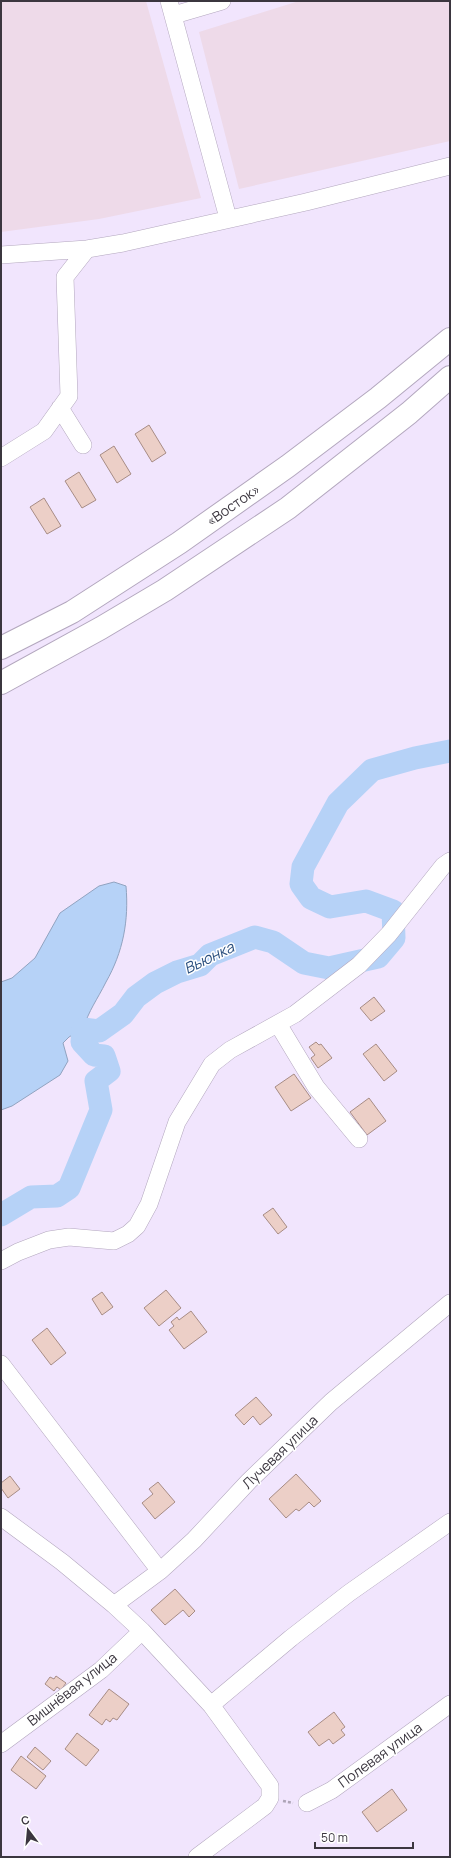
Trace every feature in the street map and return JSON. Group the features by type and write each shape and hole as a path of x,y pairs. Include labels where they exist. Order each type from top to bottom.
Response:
{"highway":[{"name":"«Восток»","path":"1,648 72,612 179,543 294,462 378,398 450,339"},
{"path":"1,683 101,628 165,590 288,508 409,413 450,377"}],"street":[{"path":"222,1 171,8 228,218"},
{"path":"1,255 87,249 123,243 228,218 306,202 450,166"},
{"path":"1,458 44,431 69,396 65,277 87,249"},
{"path":"60,408 83,445"},
{"path":"1,1262 18,1252 49,1240 69,1237 114,1240 128,1234 137,1226 149,1204 176,1122 212,1064 230,1050 295,1014 360,965 389,934 443,866 450,861"},
{"path":"278,1024 316,1087 359,1139"},
{"name":"Лучевая улица","path":"114,1606 160,1571 194,1540 249,1481 331,1402 450,1303"},
{"path":"1,1364 160,1571"},
{"path":"1,1517 62,1562 142,1631 212,1706 270,1786 270,1798 265,1806 198,1857"},
{"path":"212,1706 291,1638 349,1593 450,1522"},
{"name":"Вишнёвая улица","path":"1,1744 101,1670 142,1631"},
{"name":"Полевая улица","path":"307,1802 332,1790 450,1704"}],"path":[{"path":"270,1798 296,1804 307,1802"}],"shaded area":[{"path":"1,1 146,1 201,198 99,219 1,232"},
{"path":"299,1 450,1 450,141 239,189 199,32"}],"water":[{"path":"114,882 126,886 127,912 121,948 112,971 85,1022 83,1029 69,1037 63,1043 68,1061 60,1075 12,1106 1,1110 1,982 12,978 35,958 60,913 99,886"}],"building":[{"path":"149,425 166,453 152,462 135,434"},
{"path":"114,446 131,474 117,483 100,455"},
{"path":"79,472 96,500 82,508 65,481"},
{"path":"44,498 61,526 47,534 30,507"},
{"path":"374,997 385,1011 371,1021 360,1008"},
{"path":"316,1042 319,1045 321,1044 332,1058 318,1068 311,1058 315,1055 309,1047"},
{"path":"376,1044 397,1071 384,1081 363,1054"},
{"path":"294,1074 311,1098 291,1111 275,1087"},
{"path":"369,1098 386,1121 367,1135 350,1112"},
{"path":"273,1208 287,1227 278,1234 263,1215"},
{"path":"166,1290 181,1308 159,1326 144,1308"},
{"path":"102,1292 113,1307 102,1315 92,1299"},
{"path":"191,1311 207,1332 184,1349 169,1330 174,1326 171,1322 177,1317 179,1320"},
{"path":"47,1328 66,1353 51,1365 32,1340"},
{"path":"256,1397 272,1415 260,1425 253,1416 244,1425 235,1415"},
{"path":"296,1474 321,1501 314,1507 309,1502 299,1511 296,1509 286,1518 269,1499"},
{"path":"10,1476 20,1489 8,1498 1,1488 1,1483"},
{"path":"158,1482 175,1502 155,1519 142,1503 153,1494 149,1489"},
{"path":"175,1589 195,1611 189,1617 183,1610 165,1625 151,1610"},
{"path":"56,1676 66,1683 61,1690 57,1687 54,1691 45,1684 50,1677 54,1679"},
{"path":"109,1689 129,1704 117,1720 113,1718 110,1722 106,1719 102,1725 89,1715"},
{"path":"334,1712 345,1727 341,1730 345,1735 333,1744 329,1739 319,1746 308,1732"},
{"path":"77,1733 99,1750 86,1766 65,1749"},
{"path":"35,1747 51,1761 43,1770 27,1757"},
{"path":"21,1756 46,1776 36,1789 11,1770"},
{"path":"392,1789 407,1810 377,1832 362,1812"}],"waterway":[{"name":"Вьюнка","path":"1,1215 31,1197 57,1196 69,1188 101,1110 96,1081 109,1071 104,1056 94,1055 82,1042 83,1029 99,1031 123,1014 136,997 155,983 177,972 200,965 210,955 255,937 273,942 304,963 329,968 378,957 394,938 393,911 366,901 330,907 311,898 301,884 303,867 338,803 372,770 415,758 450,751"}]}
